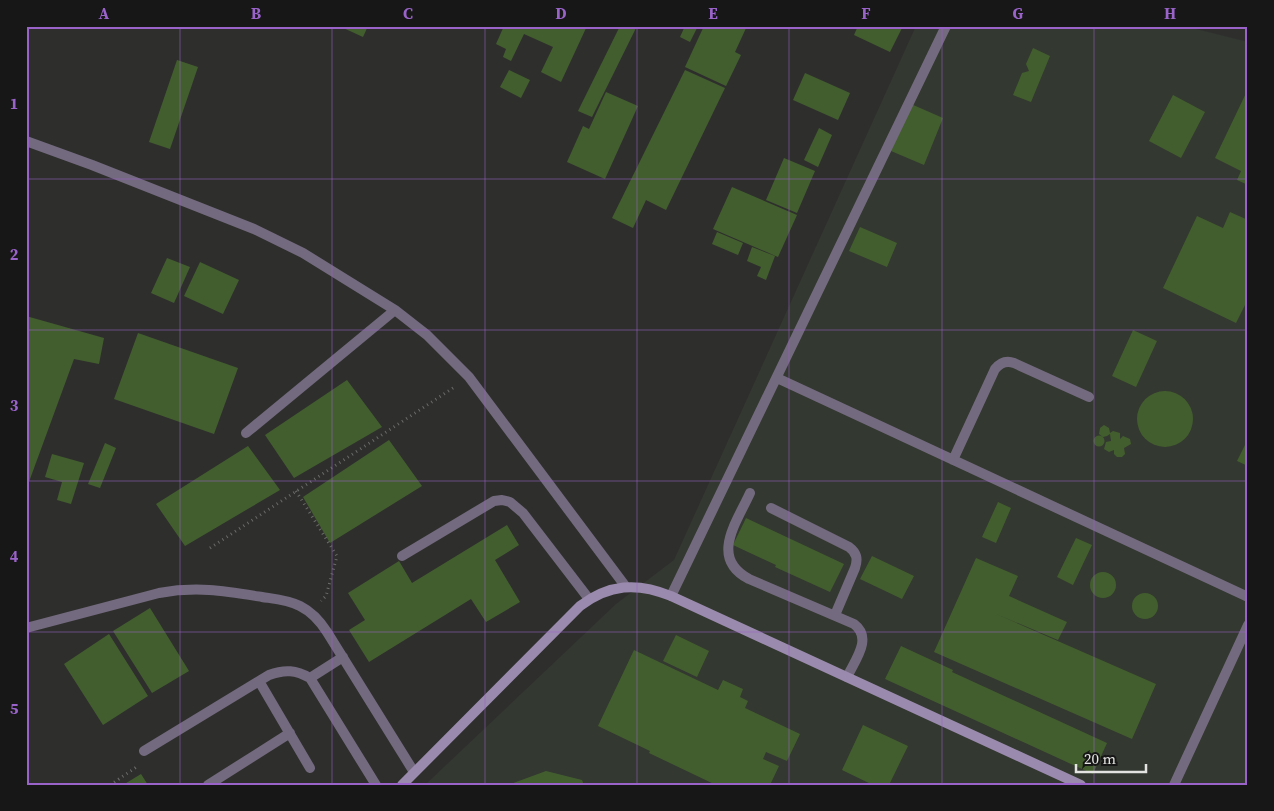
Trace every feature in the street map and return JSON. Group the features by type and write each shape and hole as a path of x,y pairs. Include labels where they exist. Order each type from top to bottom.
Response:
{"street":[{"path":"671,596 946,26"},
{"path":"26,141 92,165 254,230 303,253 395,310 427,335 469,377 626,587"},
{"path":"246,433 395,310"},
{"path":"953,460 995,369 1001,363 1009,361 1089,397"},
{"path":"777,378 1248,597"},
{"path":"750,493 727,546 730,562 735,570 749,579 860,628 864,641 847,677"},
{"path":"402,556 486,505 502,500 510,502 523,512 589,599"},
{"path":"771,508 849,547 856,554 857,564 835,616"},
{"path":"402,785 589,599 612,589 641,587 671,596 1081,785"},
{"path":"26,628 159,593 199,588 287,601 299,605 320,621 414,772"},
{"path":"1174,785 1248,625"},
{"path":"310,678 343,657"},
{"path":"144,751 259,681 280,671 290,670 310,678 376,785"},
{"path":"259,681 310,768"},
{"path":"208,785 290,733"}],"path":[{"path":"210,548 469,377"},
{"path":"296,491 338,556 326,596 310,612"},
{"path":"110,785 148,760 144,751"}],"shaded area":[{"path":"916,26 1184,26 1248,42 1248,785 425,785 616,604 674,560"}],"building":[{"path":"339,26 368,26 363,37"},
{"path":"504,26 587,26 561,82 541,72 553,47 524,34 511,61 503,57 506,49 496,44"},
{"path":"620,26 637,26 592,117 578,111"},
{"path":"685,26 698,26 690,42 680,37"},
{"path":"704,26 747,26 735,52 741,55 726,86 685,67"},
{"path":"858,26 903,26 890,52 854,35"},
{"path":"1033,48 1050,56 1031,102 1013,95 1022,73 1029,71 1026,64"},
{"path":"177,60 198,67 170,149 149,142"},
{"path":"509,70 530,80 521,98 500,87"},
{"path":"685,70 725,88 666,210 646,200 633,228 612,218"},
{"path":"805,73 850,93 838,120 793,100"},
{"path":"1248,89 1248,185 1237,180 1241,171 1215,158"},
{"path":"606,92 638,106 605,179 567,162 583,126 589,129"},
{"path":"1173,95 1205,112 1181,158 1149,141"},
{"path":"911,104 943,118 924,165 891,151"},
{"path":"819,128 832,135 818,167 804,160"},
{"path":"784,158 815,171 797,213 766,200"},
{"path":"732,187 797,215 778,257 713,229"},
{"path":"1230,212 1248,220 1248,299 1236,323 1163,288 1197,216 1223,228"},
{"path":"860,227 897,243 887,267 849,251"},
{"path":"717,232 743,243 738,255 712,244"},
{"path":"752,247 775,256 766,280 757,276 761,267 747,261"},
{"path":"167,258 190,267 174,303 151,293"},
{"path":"200,262 239,280 223,314 184,296"},
{"path":"26,316 104,338 99,364 74,359 26,490"},
{"path":"1133,330 1157,341 1136,387 1112,376"},
{"path":"138,333 238,368 214,434 114,399"},
{"path":"347,380 382,427 294,478 265,435"},
{"path":"1160,391 1170,391 1185,399 1191,408 1193,419 1191,430 1185,439 1170,447 1160,447 1149,442 1142,435 1137,424 1137,414 1142,403 1149,396"},
{"path":"1104,425 1109,428 1110,433 1113,431 1120,433 1120,439 1123,436 1130,439 1131,444 1124,448 1125,454 1122,457 1117,457 1114,454 1114,450 1109,452 1104,449 1106,442 1111,441 1110,434 1103,437 1099,434 1100,428"},
{"path":"1099,435 1105,441 1099,447 1093,441"},
{"path":"1248,439 1248,466 1237,461"},
{"path":"389,440 422,486 330,543 303,497"},
{"path":"105,443 116,448 100,488 88,484"},
{"path":"248,446 280,490 185,546 156,504"},
{"path":"52,454 84,463 71,504 57,500 62,482 45,477"},
{"path":"998,502 1011,508 996,543 982,537"},
{"path":"746,518 844,564 830,592 733,545"},
{"path":"507,525 519,545 495,560 520,602 486,622 471,599 369,662 349,630 365,620 348,593 399,561 412,583"},
{"path":"1076,538 1092,545 1073,585 1057,577"},
{"path":"872,556 914,576 902,599 860,579"},
{"path":"976,558 1018,576 1009,596 1067,622 1058,640 994,613 1156,684 1132,739 934,652"},
{"path":"1103,572 1112,576 1116,585 1112,594 1103,598 1094,594 1090,585 1094,576"},
{"path":"1145,593 1154,597 1158,606 1154,615 1145,619 1136,615 1132,606 1136,597"},
{"path":"150,608 189,671 152,693 113,631"},
{"path":"109,634 148,696 103,725 64,664"},
{"path":"676,635 709,651 697,677 663,661"},
{"path":"901,646 953,670 952,672 1107,743 1093,774 885,679"},
{"path":"634,650 718,690 723,680 743,689 740,697 748,701 745,708 800,734 787,761 766,752 763,759 779,766 770,785 722,785 717,783 716,785 598,726"},
{"path":"863,725 908,746 889,785 873,785 842,770"},
{"path":"546,771 582,780 584,785 508,785"},
{"path":"141,774 148,785 123,785"}]}
